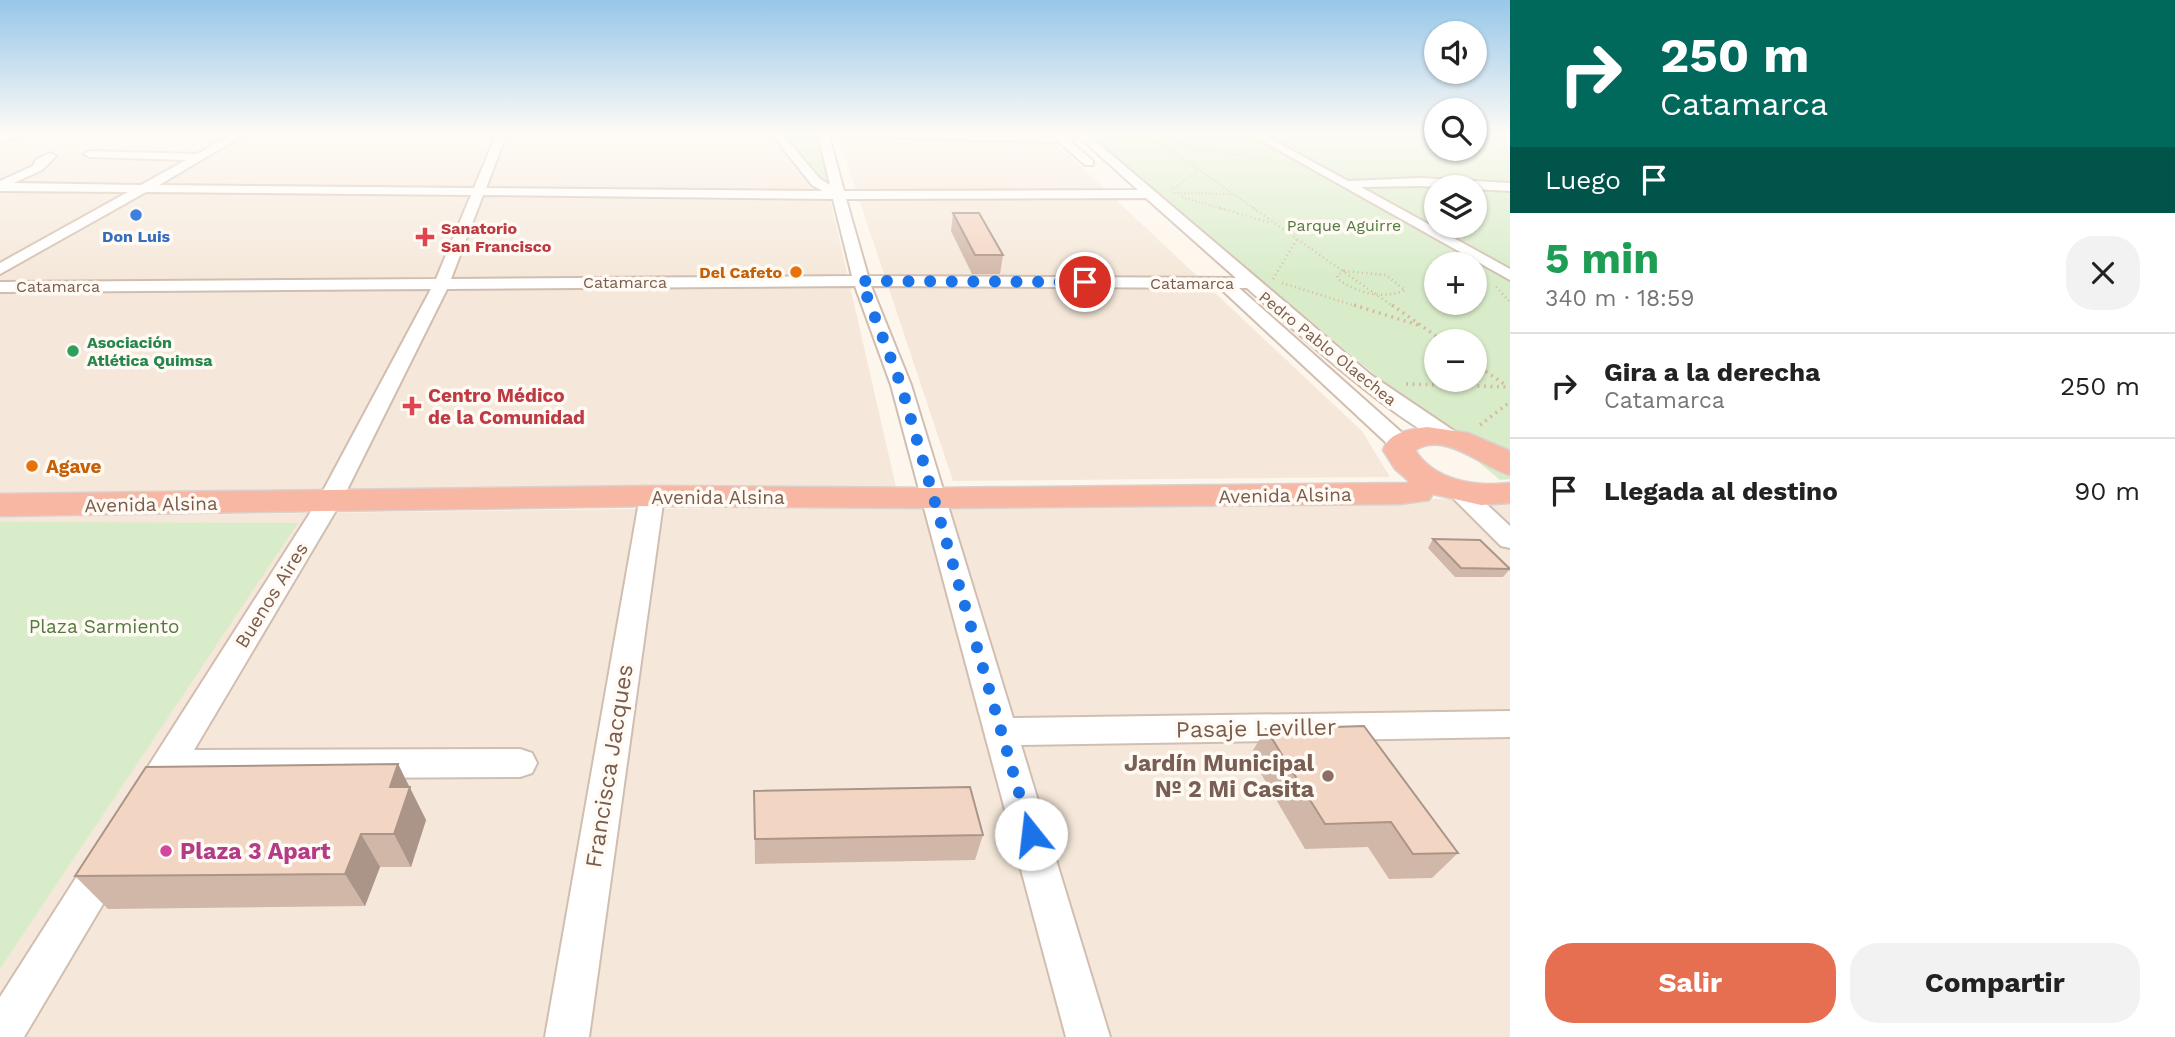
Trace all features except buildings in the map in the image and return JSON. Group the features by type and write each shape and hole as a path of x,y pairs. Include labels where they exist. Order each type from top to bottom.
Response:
{"highway":[{"path":"1422,436 1499,470 1494,495 1443,484 1402,458 1399,450 1401,444 1422,436"},
{"name":"Avenida Alsina","path":"0,505 652,496 935,498 1401,494 1417,493 1443,484"}],"street":[{"path":"0,269 159,181"},
{"name":"Buenos Aires","path":"0,1037 329,502 442,283 482,181"},
{"path":"816,181 838,195"},
{"path":"835,181 861,281 901,385 935,498 1088,1037"},
{"path":"1110,181 1144,212"},
{"name":"Pedro Pablo Olaechea","path":"1135,181 1250,283 1406,411 1499,470"},
{"path":"1344,181 1510,275"},
{"path":"1349,184 1404,181"},
{"path":"1418,181 1510,187"},
{"path":"0,186 144,190 838,195 1149,194"},
{"name":"Pedro Pablo Olaechea","path":"1205,265 1401,444"},
{"name":"Catamarca","path":"0,287 861,281 1250,283"},
{"path":"1443,484 1510,540"},
{"name":"Francisca Jacques","path":"567,1037 652,496"},
{"name":"Pasaje Leviller","path":"1002,732 1510,724"},
{"path":"167,765 520,763"}],"path":[{"path":"1167,193 1183,181"},
{"path":"1215,181 1426,329"},
{"path":"1167,193 1233,194"},
{"path":"1167,193 1277,225"},
{"path":"1297,239 1272,279 1422,326"},
{"path":"1344,271 1383,275 1400,282 1405,289 1395,294 1375,293 1341,282 1337,276 1344,271"},
{"path":"1487,372 1509,388"},
{"path":"1398,384 1509,388"},
{"path":"1499,470 1510,402"}],"shaded area":[{"path":"0,181 826,181 896,487 0,493"},
{"path":"853,181 1096,181 1362,431 1390,477 953,481"},
{"path":"1510,498 1510,1037 0,1037 0,517"}],"green space":[{"name":"Parque Aguirre","path":"1145,181 1424,181 1424,238 1487,238 1487,181 1510,181 1510,479 1500,480"},
{"name":"Plaza Sarmiento","path":"0,522 298,523 0,969"}],"place":[{"name":"Don Luis","path":"136,215"},
{"name":"Sanatorio San Francisco","path":"425,237"},
{"name":"Del Cafeto","path":"796,272"},
{"name":"Asociación Atlética Quimsa","path":"73,351"},
{"name":"Centro Médico de la Comunidad","path":"412,406"},
{"name":"Agave","path":"32,466"},
{"name":"Jardín Municipal Nº 2 Mi Casita","path":"1328,776"},
{"name":"Plaza 3 Apart","path":"166,851"}],"route":[{"path":"1031,834 901,385 861,281 1085,282"}]}
